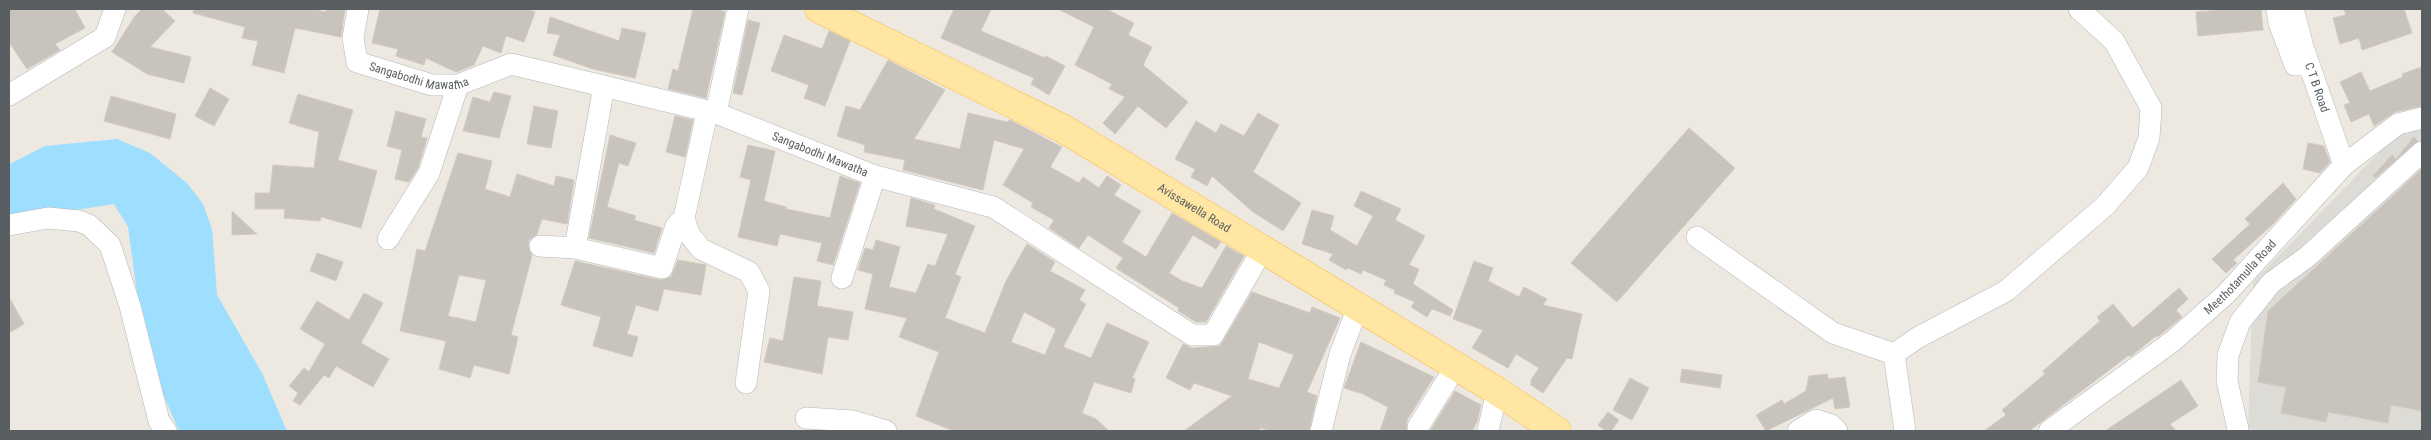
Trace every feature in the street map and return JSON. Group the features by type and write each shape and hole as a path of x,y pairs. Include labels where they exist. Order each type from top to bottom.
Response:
{"main road":[{"name":"Avissawella Road","path":"819,9 1062,128 1497,391 1557,431"}],"street":[{"path":"9,95 105,36 115,9"},
{"name":"Sangabodhi Mawatha","path":"358,9 353,38 358,62 432,85 458,85 511,64 711,113 875,176 992,207 1192,335 1213,335 1262,250"},
{"path":"540,246 575,248 662,268 676,226 684,218 738,9"},
{"path":"1894,354 1917,338 2006,291 2105,206 2138,168 2149,138 2151,108 2114,41 2079,9"},
{"name":"C T B Road","path":"2292,10 2279,23 2294,64 2310,66 2344,165"},
{"path":"388,239 429,173 458,85"},
{"path":"575,248 604,86"},
{"name":"Meethotamulla Road","path":"2049,431 2173,341 2226,294 2344,165 2398,124 2422,118"},
{"path":"2243,430 2227,381 2228,355 2240,322 2271,283 2307,256 2422,152"},
{"path":"842,278 875,176"},
{"path":"9,226 48,218 79,221 89,225 110,245 130,306 159,421 166,431"},
{"path":"684,218 690,234 701,249 748,272 759,291 746,383"},
{"path":"1697,237 1833,333 1894,354"},
{"path":"1322,431 1340,354 1358,307"},
{"path":"1894,354 1905,431"},
{"path":"1418,427 1456,366"},
{"path":"1488,431 1497,391"},
{"path":"806,418 853,422 886,431"},
{"path":"1798,431 1816,420 1831,425 1837,431"}],"shaded area":[{"path":"2422,124 2422,431 2265,431 2248,429 2253,282 2399,132"}],"water":[{"path":"117,139 150,153 188,184 203,204 212,229 217,295 262,373 287,431 179,431 145,352 128,227 114,204 37,216 9,225 10,164 45,146"}],"building":[{"path":"9,9 75,9 85,28 55,44 60,50 27,69 9,42"},
{"path":"142,9 162,9 175,21 150,47 191,57 184,83 147,74 112,52 135,16"},
{"path":"194,9 309,9 326,12 327,9 345,9 341,37 295,28 284,73 252,65 258,41 242,38 245,27 193,13"},
{"path":"380,9 527,9 535,12 524,42 506,36 501,53 483,46 474,65 456,72 426,58 424,65 396,56 398,49 372,43"},
{"path":"693,9 715,9 725,12 706,98 668,89 673,69 678,71"},
{"path":"954,9 991,9 981,31 1045,58 1046,56 1065,66 1049,95 1031,84 1034,78 941,38"},
{"path":"1058,9 1106,9 1134,23 1128,35 1152,47 1143,65 1188,102 1166,128 1138,106 1115,134 1103,123 1125,97 1109,89 1112,84 1075,65 1094,27"},
{"path":"2261,9 2263,30 2198,36 2196,12"},
{"path":"2344,9 2404,9 2412,33 2362,50 2359,38 2340,44 2333,18 2346,15"},
{"path":"550,17 619,41 622,28 646,33 635,78 593,69 553,55 560,35 547,33"},
{"path":"748,20 760,23 742,95 733,93"},
{"path":"829,31 850,41 825,106 804,98 809,85 771,71 784,35 822,49"},
{"path":"888,60 945,90 914,139 960,149 968,113 1007,122 1010,120 1062,147 1050,167 1079,183 1083,177 1099,188 1107,176 1121,185 1114,195 1141,211 1122,242 1146,257 1172,213 1221,242 1216,249 1193,235 1169,273 1182,281 1202,288 1226,246 1244,256 1206,322 1196,322 1178,311 1179,308 1116,268 1123,258 1088,235 1079,248 1049,228 1054,220 1031,207 1033,203 1003,185 1024,149 994,140 983,190 903,170 905,160 864,152 865,145 837,136 846,106 860,110"},
{"path":"2422,67 2422,106 2395,112 2374,126 2369,114 2351,122 2344,105 2350,103 2340,82 2361,72 2370,91 2403,77 2402,74"},
{"path":"210,88 229,99 214,126 195,116"},
{"path":"494,92 511,96 499,138 463,131 473,97 490,102"},
{"path":"298,94 353,110 338,160 377,171 361,228 321,217 320,221 284,218 285,209 255,209 255,193 270,193 273,165 314,168 319,132 289,123"},
{"path":"111,96 176,114 170,139 104,121"},
{"path":"534,106 558,111 551,148 527,144"},
{"path":"396,111 426,119 421,137 427,138 418,168 409,182 395,179 402,150 387,146"},
{"path":"1258,113 1279,125 1253,172 1301,203 1283,231 1253,212 1212,176 1207,186 1191,177 1195,169 1175,159 1196,121 1216,133 1221,124 1244,136"},
{"path":"675,116 693,120 685,157 666,152"},
{"path":"1689,128 1735,168 1617,302 1571,263"},
{"path":"610,135 636,143 628,166 619,163 607,207 636,216 634,220 662,228 654,253 589,238"},
{"path":"2414,137 2418,141 2375,178 2373,176 2392,155 2396,159"},
{"path":"2308,143 2324,146 2330,162 2320,173 2303,169"},
{"path":"748,145 775,151 764,201 786,207 786,209 830,218 840,176 860,183 833,265 817,261 822,243 780,234 777,246 738,237 751,180 740,177"},
{"path":"458,153 492,161 485,189 510,197 517,174 554,186 556,176 574,180 567,224 542,219 537,234 529,240 528,246 532,255 511,335 518,337 509,374 474,365 470,378 439,369 446,341 400,331 417,249 425,251","holes":["459,275 486,280 476,322 448,316"]},
{"path":"2422,169 2422,411 2391,405 2388,423 2328,412 2326,422 2281,413 2286,387 2258,382 2268,311"},
{"path":"2283,183 2296,199 2272,225 2233,260 2237,263 2226,273 2212,259 2250,224 2245,219"},
{"path":"1361,191 1401,209 1395,220 1425,236 1409,265 1419,269 1413,284 1453,310 1450,316 1432,309 1427,317 1411,307 1415,302 1394,293 1395,290 1384,285 1386,280 1363,270 1361,274 1348,268 1346,270 1329,260 1333,254 1302,244 1312,210 1334,216 1330,230 1357,246 1373,216 1354,206"},
{"path":"911,198 935,205 934,209 975,226 955,274 961,277 945,318 985,333 1006,281 1027,244 1055,262 1050,271 1085,290 1079,300 1086,304 1063,347 1091,358 1107,323 1149,342 1132,378 1135,379 1131,393 1094,382 1082,413 1096,419 1109,431 954,431 916,416 939,352 899,337 907,318 865,309 873,274 858,270 865,248 873,250 876,240 900,247 889,287 916,293 928,264 935,266 948,234 906,226","holes":["1024,312 1056,329 1045,355 1011,342"]},
{"path":"232,211 257,234 232,235"},
{"path":"317,253 343,262 336,281 310,271"},
{"path":"678,260 706,265 701,295 664,289 658,311 636,305 627,334 638,337 632,357 593,346 601,317 561,305 575,261 660,280 671,277"},
{"path":"1474,261 1493,268 1488,281 1519,297 1524,287 1547,299 1543,305 1582,314 1572,359 1567,358 1543,393 1531,385 1531,380 1539,368 1516,354 1508,368 1472,348 1483,330 1453,319"},
{"path":"794,277 821,281 817,306 853,312 848,340 828,337 822,374 764,362 770,338 783,341"},
{"path":"2179,288 2188,299 2176,310 2182,317 2130,357 2129,355 2029,431 1984,431 2006,415 2002,410 2045,374 2043,371 2100,321 2097,317 2113,304 2133,328"},
{"path":"1252,292 1310,313 1312,307 1340,318 1307,392 1317,396 1309,431 1273,431 1260,428 1259,431 1184,431 1232,396 1194,383 1190,390 1166,378 1183,344 1192,348 1220,346","holes":["1259,342 1294,355 1279,388 1248,379"]},
{"path":"364,293 383,303 361,343 389,359 373,387 336,366 329,378 324,375 300,405 293,401 298,393 289,386 304,368 309,372 325,344 300,329 317,301 349,320"},
{"path":"9,297 24,324 9,333"},
{"path":"1361,342 1434,377 1407,420 1407,431 1380,431 1388,407 1363,394 1344,388"},
{"path":"1682,369 1722,375 1720,388 1680,382"},
{"path":"1827,374 1828,379 1845,377 1850,407 1835,409 1833,398 1766,431 1756,415 1782,400 1784,404 1806,391 1809,376"},
{"path":"1630,378 1649,388 1632,420 1613,410"},
{"path":"2181,380 2198,406 2170,424 2176,431 2105,431"},
{"path":"1455,391 1481,405 1477,422 1472,431 1430,431"},
{"path":"1608,412 1619,420 1611,431 1606,431 1598,425"}]}
